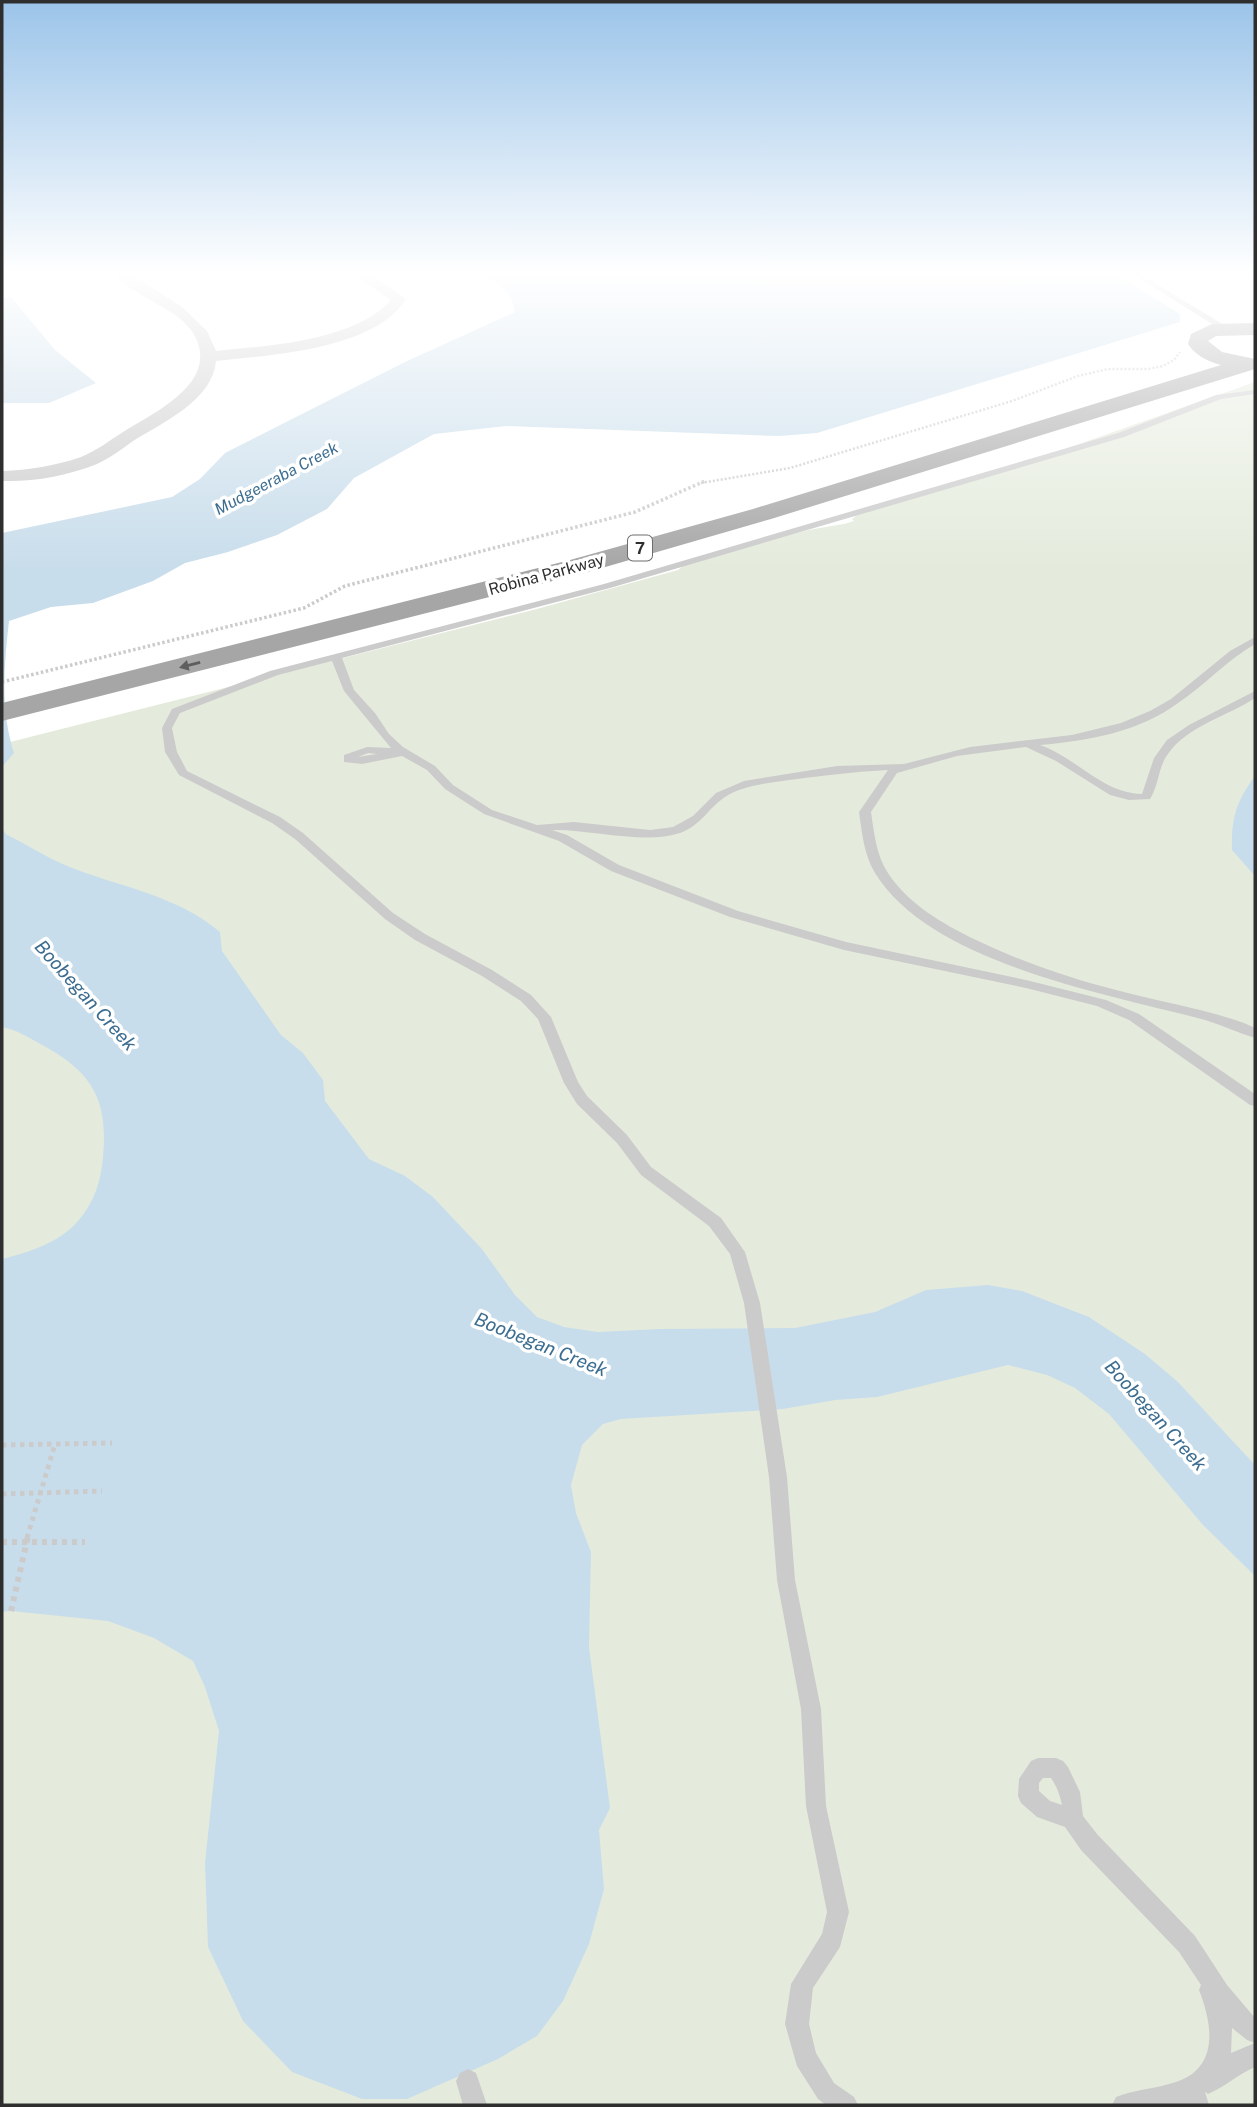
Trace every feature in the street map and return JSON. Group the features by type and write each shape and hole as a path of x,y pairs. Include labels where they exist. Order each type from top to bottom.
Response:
{"main road":[{"name":"Robina Parkway","path":"14,693 724,508 998,426 1027,416 1068,395 1167,372"},
{"name":"Robina Parkway","path":"14,693 579,566 774,510 1223,372"}],"street":[{"path":"2,476 26,477 93,459 181,405 203,380 204,372"}],"lane":[{"path":"846,2105 827,2091 805,2058 797,2024 802,1984 832,1939 838,1912 816,1806 811,1709 786,1580 778,1476 752,1303 737,1252 715,1222 646,1171 622,1139 582,1100 571,1083 544,1017 526,998 487,972 420,937 389,916 299,836 276,820 198,783 183,773 176,765 167,728 176,711 274,673 607,586 1121,435 1219,397 1255,392"},
{"path":"1255,640 1237,649 1174,701 1145,718 1118,728 1047,745 1046,748 1111,793 1122,797 1146,797 1151,790 1152,776 1164,750 1182,735 1235,708 1255,694"},
{"path":"336,657 349,691 371,715 385,736 404,752 431,768 449,787 488,812 564,832 650,834 676,830 697,819 720,795 744,784 838,769 918,762 994,746 1063,741"},
{"path":"1023,744 1050,752"},
{"path":"918,762 893,771 865,812 869,847 882,876 915,911 968,941 1038,971 1122,997 1189,1011 1255,1033"},
{"path":"871,768 886,774 885,781"},
{"path":"564,832 615,869 761,922 844,946 1026,984 1101,1003 1134,1017 1255,1101"},
{"path":"1072,1819 1089,1842 1187,1944 1242,2022 1255,2032"},
{"path":"1187,2097 1218,2061 1222,2038 1217,2005 1197,1960"},
{"path":"1124,2105 1187,2097 1229,2066 1255,2055"},
{"path":"468,2081 475,2105"}],"path":[{"path":"14,693 304,608 345,586 635,512 705,481 790,468 987,409 1094,372"},
{"path":"11,1611 26,1542 55,1444"},
{"path":"2,1445 112,1444"},
{"path":"2,1494 102,1491"},
{"path":"2,1542 85,1542"}],"green space":[{"path":"1255,382 1255,2105 2,2105 2,744 533,610 678,570 683,566 771,540 848,523 854,521 852,519 857,515 1045,456"}],"water":[{"path":"2,372 83,372 96,383 49,403 2,403"},
{"name":"Mudgeeraba Creek","path":"385,372 1015,372 817,433 779,436 506,426 434,434 354,478 327,509 277,535 185,563 153,581 93,603 51,607 9,621 5,704 14,753 2,767 2,533 172,497 200,479 225,453"},
{"path":"1255,776 1255,876 1232,850 1232,839 1236,811"},
{"name":"Boobegan Creek","path":"2,829 7,835 65,865 165,900 203,919 220,932 222,951 281,1035 303,1053 323,1080 325,1101 369,1159 405,1176 433,1197 482,1249 515,1295 537,1317 564,1327 598,1332 795,1328 875,1312 926,1290 988,1285 1022,1291 1089,1317 1145,1354 1178,1382 1255,1465 1255,1576 1203,1525 1109,1414 1075,1388 1047,1375 1008,1365 877,1397 835,1400 783,1409 621,1419 603,1424 582,1445 571,1485 576,1513 591,1552 589,1647 610,1808 599,1830 604,1889 589,1944 563,2001 537,2036 498,2059 407,2099 362,2099 292,2072 243,2021 208,1947 205,1863 219,1731 205,1687 193,1661 154,1638 108,1621 2,1612 2,1259 53,1241 78,1221 88,1207 98,1183 104,1138 100,1105 86,1079 76,1068 46,1047 2,1027"}]}
